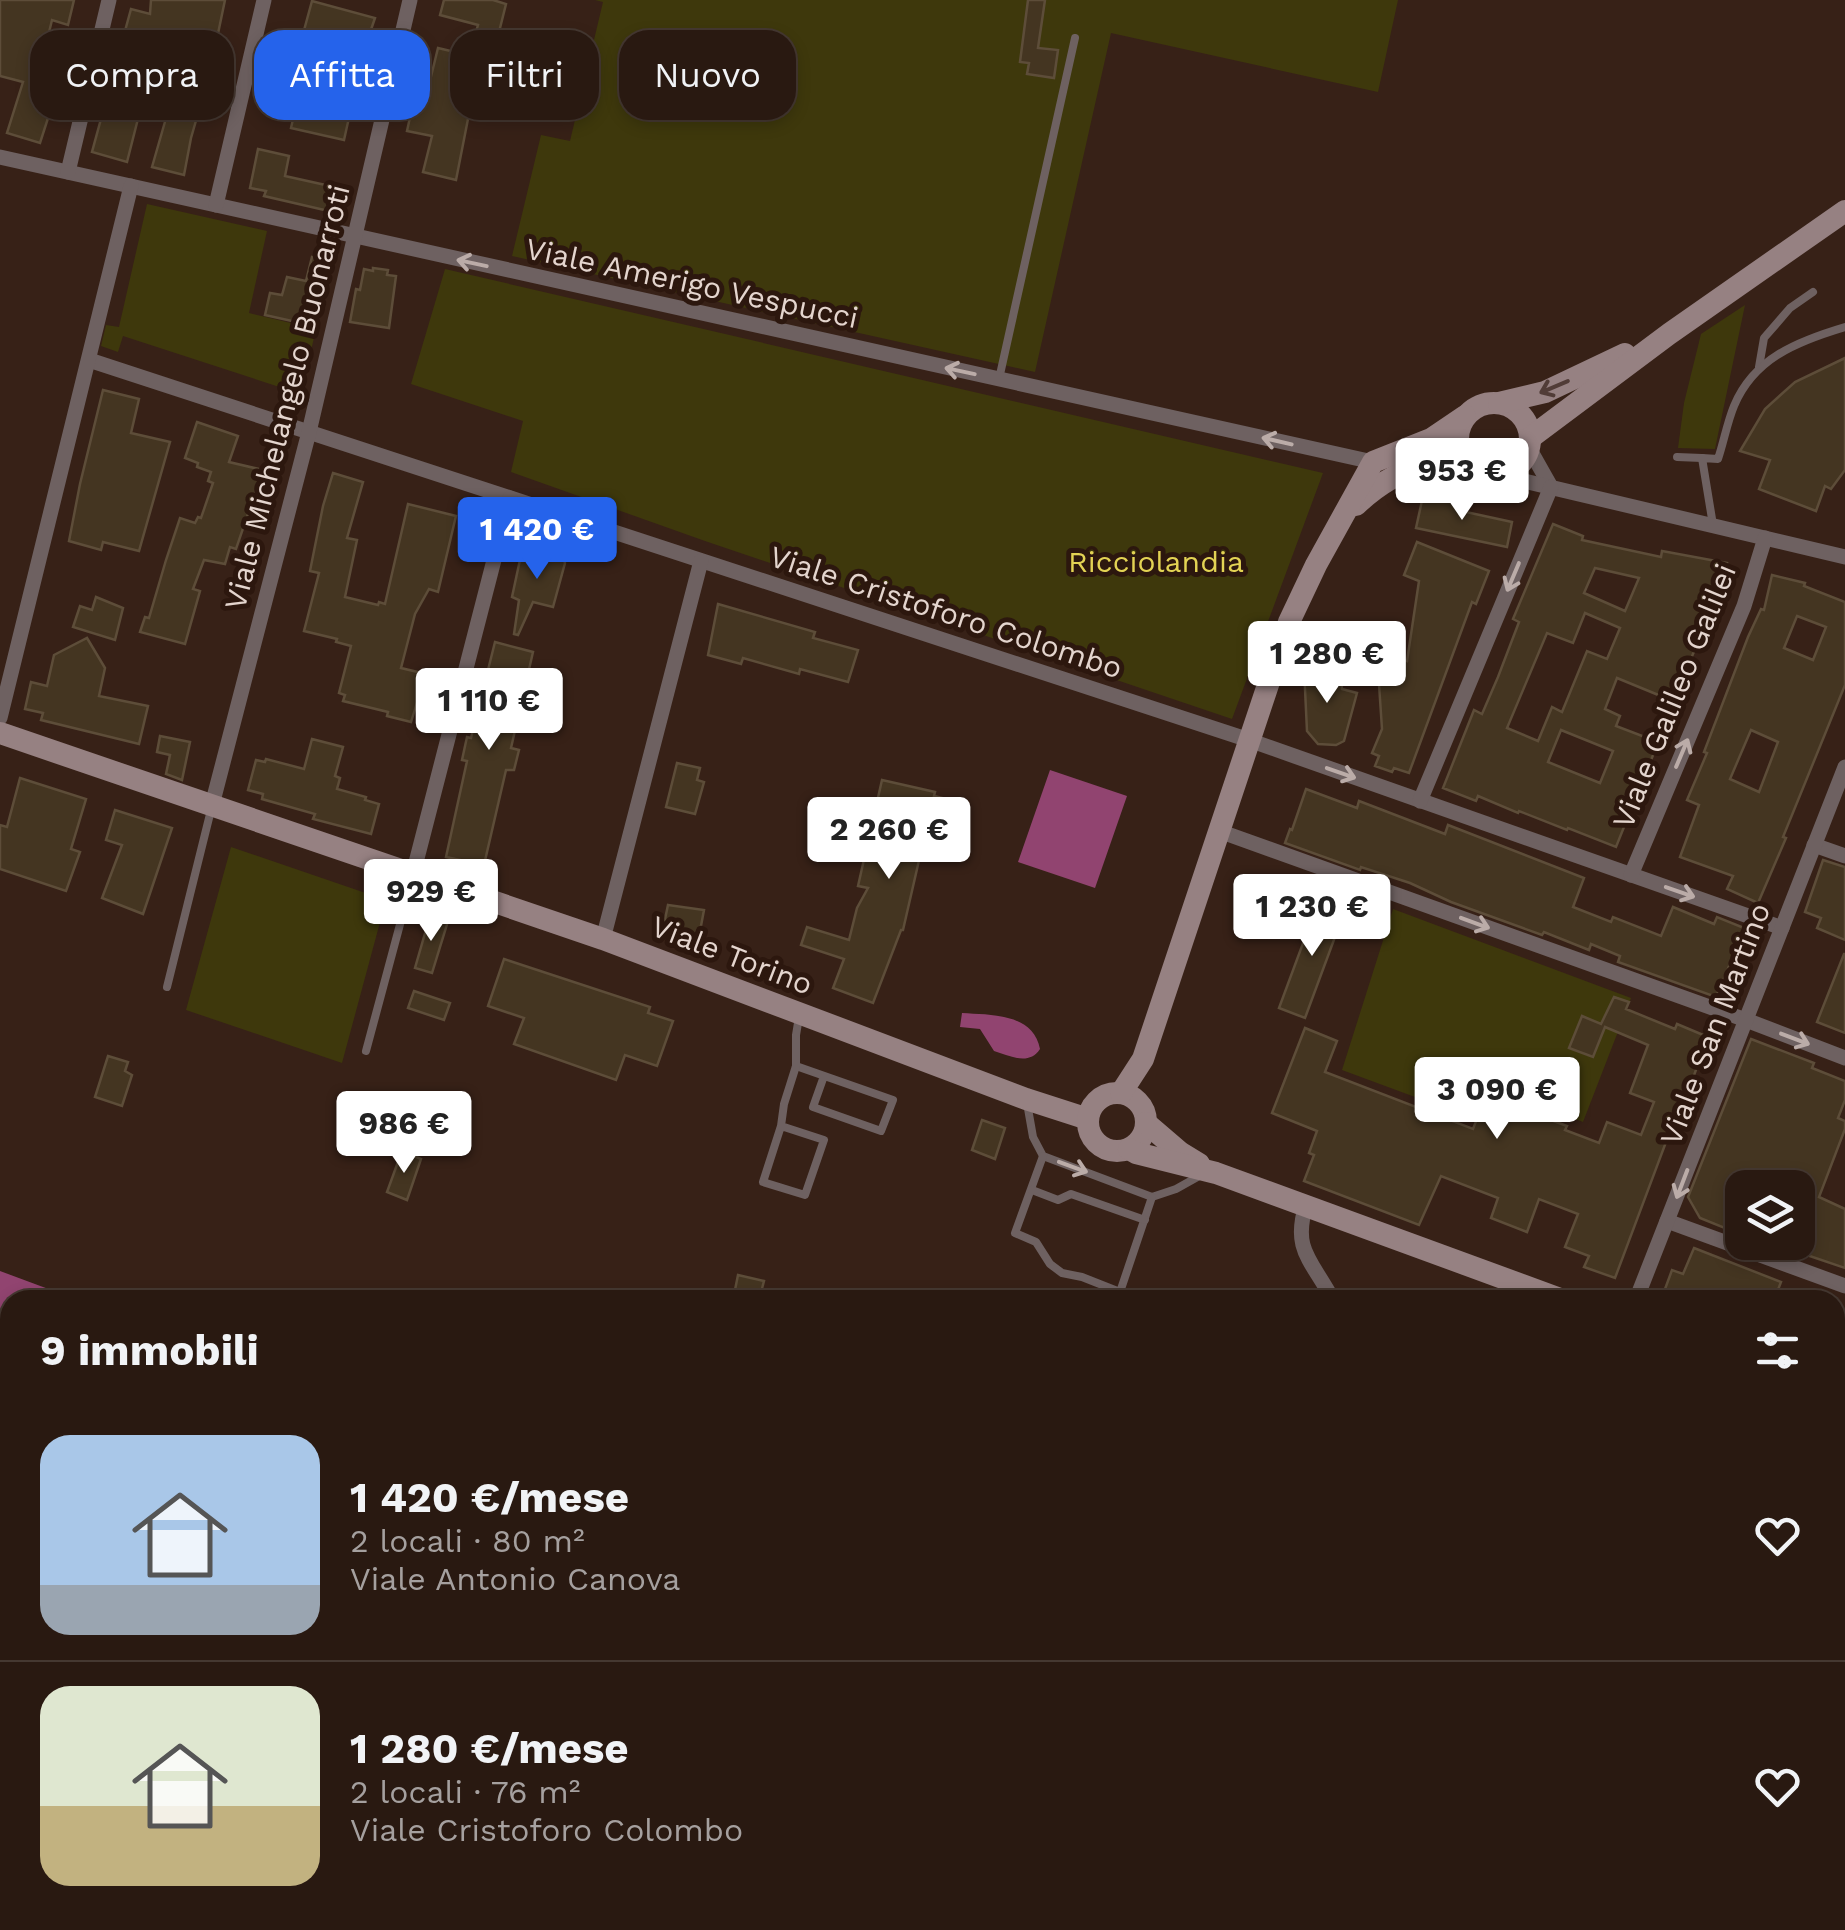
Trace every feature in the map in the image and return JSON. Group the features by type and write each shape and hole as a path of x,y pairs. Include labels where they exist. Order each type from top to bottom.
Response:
{"street":[{"path":"68,172 110,0"},
{"path":"216,205 264,0"},
{"name":"Viale Michelangelo Buonarroti","path":"212,805 309,432 410,0"},
{"name":"Viale Amerigo Vespucci","path":"0,157 1373,462"},
{"path":"0,718 132,186"},
{"path":"1499,475 1518,466 1530,443 1669,334 1845,211"},
{"path":"1143,1060 1113,1095 1093,1106 1088,1120 1093,1139 1103,1148 1129,1149 1143,1136 1143,1060 1288,622 1373,462 1432,438 1480,405 1545,392 1669,334"},
{"name":"Viale Cristoforo Colombo","path":"89,360 1249,740 1782,928"},
{"path":"1420,801 1551,487 1530,443 1528,426 1521,415 1500,402"},
{"path":"1464,416 1457,438 1463,459 1480,472 1845,556"},
{"path":"1346,514 1367,494 1401,473 1425,466 1471,467"},
{"path":"413,874 510,498"},
{"name":"Viale Galileo Galilei","path":"1631,875 1744,606 1765,538"},
{"path":"604,939 701,561"},
{"name":"Viale Torino","path":"0,732 604,939 1088,1120"},
{"name":"Viale San Martino","path":"1640,1290 1845,768"},
{"path":"1219,831 1845,1058"},
{"path":"1814,845 1845,856"},
{"path":"1113,1095 1134,1099 1181,1153 1209,1171"},
{"name":"Viale Torino","path":"1026,1099 1113,1095"},
{"path":"1129,1149 1209,1171 1537,1290"},
{"path":"1306,1205 1300,1222 1300,1244 1328,1290"},
{"path":"1667,1221 1845,1286"}],"lane":[{"path":"999,379 1075,38"},
{"path":"1677,458 1718,459 1735,404 1759,367 1764,338 1790,308 1813,292"},
{"path":"1759,367 1806,339 1845,327"},
{"path":"1702,458 1713,526"},
{"path":"167,987 212,805"},
{"path":"366,1051 413,874"},
{"path":"158,969 170,972"},
{"path":"781,1126 824,1140 805,1195 764,1182 796,1066 800,1013"},
{"path":"796,1066 893,1100 881,1131 813,1107 824,1076"},
{"path":"1026,1099 1033,1137 1043,1156 1152,1197 1209,1171"},
{"path":"1043,1156 1016,1233 1036,1242 1050,1264 1062,1273 1115,1290"},
{"path":"1032,1190 1058,1200 1071,1194 1145,1220"},
{"path":"1121,1290 1152,1197"}],"green space":[{"path":"595,0 1398,0 1378,92 1111,33 1035,372 512,256 541,135 570,141 575,120 599,120 596,30 603,2"},
{"path":"147,204 267,231 249,313 316,329 301,394 123,336 118,352 101,346 106,325 119,327"},
{"name":"Ricciolandia","path":"445,269 1323,473 1232,719 511,472 523,421 411,384"},
{"path":"1745,305 1715,449 1678,448 1684,403 1701,334"},
{"path":"231,847 386,900 342,1063 186,1010"},
{"path":"1393,909 1631,998 1583,1122 1485,1083 1469,1117 1342,1070"}],"shaded area":[{"path":"1050,770 1127,796 1095,888 1018,862"},
{"path":"962,1013 1020,1022 1036,1037 1040,1049 1025,1058 994,1051 980,1029 960,1027"},
{"path":"0,1271 51,1290 0,1290"}],"building":[{"path":"0,0 74,0 68,25 52,20 50,30 30,30 30,120 47,120 40,143 7,133 23,82 0,76"},
{"path":"151,0 225,0 219,30 125,30 131,9 150,14"},
{"path":"444,0 493,0 506,4 500,30 477,30 478,25 440,15"},
{"path":"1028,0 1045,0 1038,48 1058,50 1054,78 1027,74 1029,63 1020,62"},
{"path":"312,1 375,18 371,30 304,30"},
{"path":"438,48 450,51 450,120 468,120 456,180 423,172 432,136 407,131 409,120 430,120 430,81"},
{"path":"101,120 138,120 127,162 92,152"},
{"path":"165,120 196,120 184,175 152,167"},
{"path":"293,120 348,120 344,140 291,128"},
{"path":"258,149 289,156 285,176 339,188 333,212 264,196 266,191 250,188"},
{"path":"312,257 326,259 310,325 265,315 270,293 282,295 287,277 306,281"},
{"path":"364,269 388,270 387,275 396,276 389,328 350,322"},
{"path":"1845,358 1845,470 1831,489 1825,486 1816,511 1759,489 1770,460 1740,451 1765,409 1795,382"},
{"path":"103,390 139,399 131,433 170,442 139,551 103,542 101,550 69,541"},
{"path":"197,422 238,436 229,462 263,470 236,549 230,547 225,564 204,560 193,589 200,591 185,644 140,632 145,617 149,618 180,518 195,523 201,518 213,483 208,481 211,472 185,458"},
{"path":"333,473 363,482 347,538 357,540 345,597 385,604 408,504 456,516 438,592 429,589 415,614 401,668 426,674 411,722 343,701 345,695 339,693 351,646 304,631 319,573 310,571"},
{"path":"1423,496 1467,506 1466,512 1512,522 1507,547 1416,528"},
{"path":"1553,524 1583,536 1582,540 1661,557 1662,551 1727,563 1720,601 1711,600 1673,701 1617,678 1605,709 1620,716 1616,726 1658,742 1642,784 1646,786 1616,847 1478,796 1476,801 1443,788 1474,710 1482,714 1498,677 1519,622 1513,619","holes":["1595,568 1639,578 1625,611 1584,593","1585,613 1620,628 1607,659 1587,651 1562,712 1552,707 1538,741 1507,728 1547,633 1573,643","1561,730 1613,751 1600,783 1548,762"]},
{"path":"1417,542 1489,571 1476,604 1472,602 1409,773 1394,768 1392,772 1375,766 1379,756 1372,753 1382,729 1379,684 1391,655 1407,661 1419,581 1404,575"},
{"path":"535,550 558,553 565,563 553,607 533,602 518,635 514,634 519,600 512,597 521,555"},
{"path":"1772,575 1805,583 1804,586 1845,602 1845,685 1758,903 1727,889 1733,876 1680,857 1699,805 1687,800 1748,637 1761,609 1764,610","holes":["1797,616 1826,627 1813,660 1784,648","1751,730 1778,742 1759,792 1730,779"]},
{"path":"96,597 123,608 115,640 73,627 80,606 92,610"},
{"path":"718,604 815,632 813,638 858,650 848,682 800,669 799,674 743,658 741,664 708,655"},
{"path":"87,638 105,668 99,696 148,706 139,744 41,720 43,713 25,709 31,682 47,686 54,655"},
{"path":"495,642 533,652 511,748 519,750 514,770 506,770 484,865 446,857 467,761 462,760 467,737 471,738"},
{"path":"1311,664 1325,673 1341,674 1342,689 1357,693 1344,741 1336,745 1318,744 1307,731 1304,668"},
{"path":"160,736 190,742 182,780 166,774 170,755 157,752"},
{"path":"312,739 343,747 335,776 340,778 337,789 379,804 371,834 313,819 315,814 262,799 263,794 248,790 256,760 304,769"},
{"path":"677,763 700,768 697,780 704,782 695,814 666,807"},
{"path":"20,778 86,799 71,849 80,852 66,891 0,869 0,825 7,827"},
{"path":"882,780 967,804 956,850 923,843 903,930 873,1003 833,988 844,959 801,945 807,927 849,940 857,908 868,888 858,886"},
{"path":"1306,789 1357,808 1359,801 1445,834 1448,825 1584,878 1573,907 1611,922 1613,917 1661,936 1673,907 1714,924 1717,917 1749,930 1716,997 1618,962 1620,956 1591,944 1589,950 1544,932 1542,935 1410,883 1285,843"},
{"path":"115,810 172,828 143,914 102,898 122,845 106,840"},
{"path":"1823,860 1845,867 1845,940 1817,928 1821,918 1805,912"},
{"path":"1319,900 1345,910 1305,1018 1279,1008"},
{"path":"668,905 704,910 695,937 664,924"},
{"path":"430,916 448,921 432,973 415,968"},
{"path":"1845,954 1845,1033 1817,1022"},
{"path":"504,959 650,1007 648,1013 673,1021 657,1066 625,1055 616,1080 514,1044 524,1018 488,1006"},
{"path":"414,991 450,1003 444,1020 408,1008"},
{"path":"1614,997 1629,1002 1626,1009 1675,1029 1677,1024 1708,1037 1615,1278 1584,1267 1589,1256 1565,1247 1578,1214 1539,1199 1527,1232 1491,1218 1498,1198 1441,1176 1419,1225 1304,1181 1314,1155 1309,1153 1317,1131 1272,1113 1305,1028 1337,1041 1325,1072 1473,1129 1486,1096 1567,1126 1565,1130 1599,1143 1607,1122 1641,1135 1654,1102 1630,1093 1648,1045 1605,1027 1593,1057 1569,1048 1582,1016 1601,1024"},
{"path":"1751,1039 1814,1063 1812,1068 1845,1081 1845,1100 1838,1118 1845,1121 1845,1129 1819,1197 1845,1209 1845,1268 1815,1258 1815,1170 1725,1170 1725,1228 1700,1218 1688,1197"},
{"path":"108,1056 128,1062 125,1071 132,1075 122,1106 95,1097"},
{"path":"982,1120 1005,1128 995,1159 972,1150"},
{"path":"402,1151 421,1159 407,1200 387,1192"},
{"path":"1694,1248 1781,1282 1778,1290 1665,1290 1672,1270 1683,1274"},
{"path":"738,1275 764,1281 762,1290 735,1290"}]}
